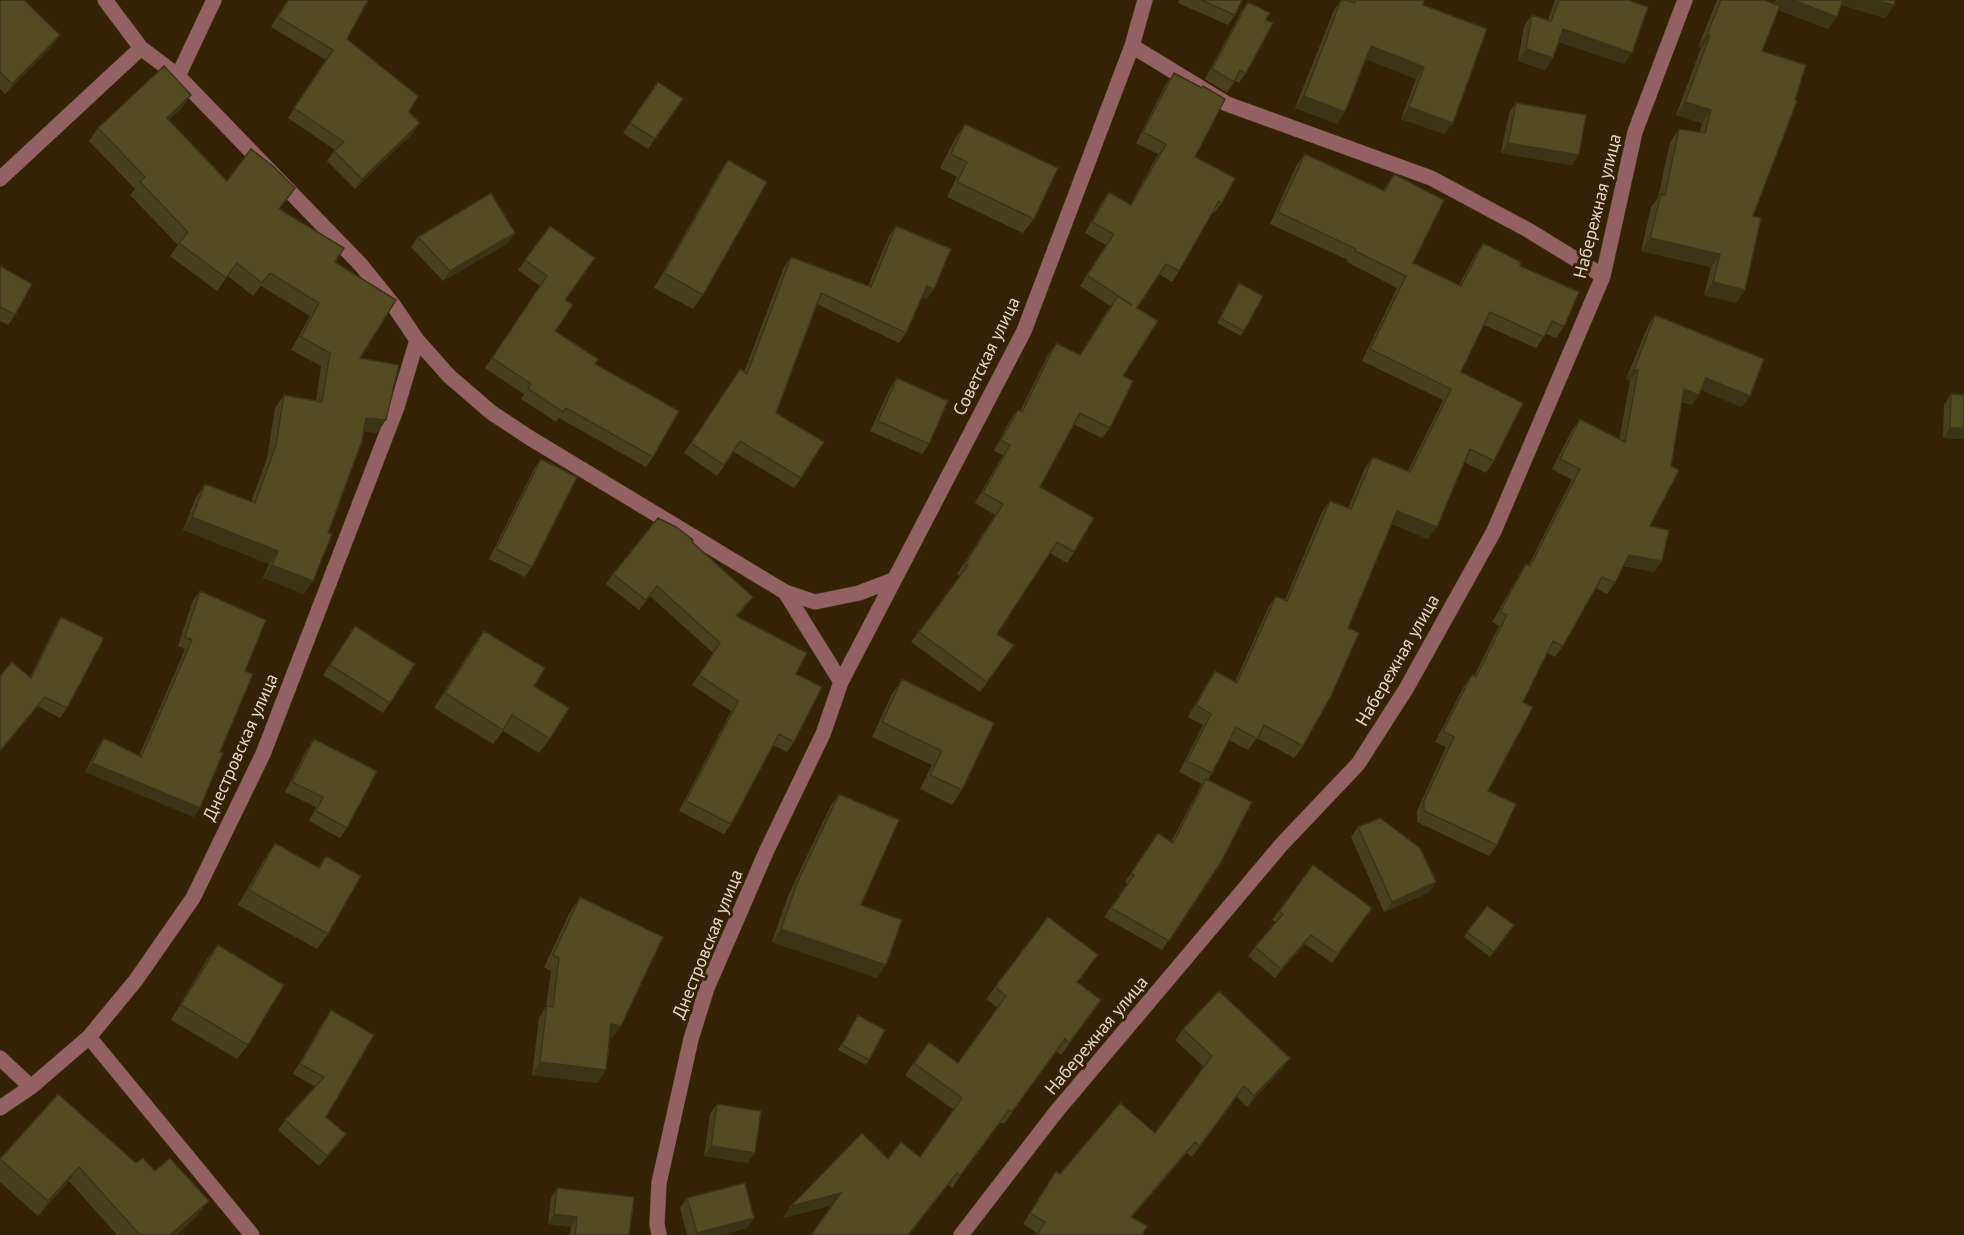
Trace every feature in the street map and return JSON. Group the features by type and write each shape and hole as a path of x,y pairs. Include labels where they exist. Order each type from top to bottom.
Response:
{"street":[{"path":"105,0 141,48 178,76 361,265 394,306 417,340 449,376 492,413 540,445 785,592 815,602 859,593 893,580"},
{"path":"178,76 214,0"},
{"name":"Советская улица","path":"841,682 1024,331 1132,46 1145,0"},
{"name":"Набережная улица","path":"961,1235 1056,1112 1259,871 1358,764 1406,689 1494,531 1603,276 1635,132 1685,0"},
{"path":"1132,46 1227,104 1431,178 1528,230 1603,276"},
{"path":"0,179 141,48"},
{"name":"Днестровская улица","path":"0,1108 31,1087 89,1037 135,980 193,898 263,754 397,407 417,340"},
{"path":"785,592 841,682"},
{"name":"Днестровская улица","path":"659,1235 657,1224 659,1183 691,1039 707,988 766,852 823,734 841,682"},
{"path":"89,1037 252,1235"},
{"path":"0,1058 31,1087"}],"building":[{"path":"0,0 24,0 60,35 12,84 0,72"},
{"path":"288,0 368,0 347,39 418,96 409,112 420,123 362,179 334,151 344,142 294,108 333,50 278,17"},
{"path":"1201,0 1242,0 1235,15"},
{"path":"1341,0 1354,3 1355,0 1424,0 1423,5 1487,29 1453,123 1409,107 1424,67 1371,46 1345,112 1304,96"},
{"path":"1559,0 1628,0 1648,7 1632,53 1563,29 1553,58 1526,49 1532,15 1551,21"},
{"path":"1721,0 1764,0 1780,6 1762,51 1806,65 1795,100 1797,101 1753,216 1761,218 1745,290 1713,282 1720,254 1650,238 1661,194 1665,195 1679,129 1705,133 1711,110 1685,102 1710,35 1707,34"},
{"path":"1793,0 1843,0 1837,17"},
{"path":"1875,0 1895,0 1894,5"},
{"path":"1248,2 1270,13 1266,20 1273,23 1246,73 1240,70 1234,82 1212,69"},
{"path":"164,66 191,95 167,118 227,181 251,149 295,188 279,209 344,248 335,262 396,300 360,358 399,365 386,420 366,418 362,441 328,533 332,534 313,581 272,565 278,551 192,517 205,484 255,503 276,445 284,395 322,402 330,353 301,337 319,303 270,273 262,283 237,263 226,278 179,243 188,232 140,182 145,177 98,128"},
{"path":"1174,73 1225,99 1195,157 1235,178 1222,203 1219,201 1179,271 1166,264 1137,308 1158,321 1123,376 1133,381 1110,428 1080,413 1040,487 1094,518 1074,552 1057,542 997,634 1014,645 987,682 919,632 968,565 965,564 1003,504 983,493 1010,445 1001,440 1018,410 1022,412 1056,343 1080,355 1118,296 1132,305 1087,275 1114,234 1092,222 1109,192 1131,205 1166,144 1143,132"},
{"path":"658,82 683,99 655,139 630,123"},
{"path":"1516,103 1586,115 1579,155 1508,143"},
{"path":"965,124 1058,168 1034,219 957,182 967,162 951,154"},
{"path":"1305,154 1385,191 1394,174 1444,200 1413,263 1461,286 1483,243 1521,262 1520,266 1579,292 1564,327 1552,321 1544,337 1490,312 1461,372 1523,403 1494,461 1470,449 1437,527 1397,511 1348,628 1359,633 1331,696 1303,746 1264,725 1257,739 1236,727 1212,773 1187,761 1211,714 1196,705 1215,671 1237,683 1276,596 1287,601 1330,501 1351,509 1373,457 1410,472 1451,389 1370,349 1406,276 1278,212"},
{"path":"728,160 767,182 703,295 664,273"},
{"path":"491,193 515,233 450,271 418,237"},
{"path":"550,226 595,258 565,300 573,305 555,331 598,359 595,364 679,411 653,457 566,408 563,412 528,389 531,384 492,358 547,276 525,260"},
{"path":"896,226 951,249 934,289 927,286 906,333 821,293 776,413 824,442 801,478 740,441 724,465 691,443 740,369 747,374 791,257 871,287"},
{"path":"0,266 32,284 15,315 0,307"},
{"path":"1239,283 1263,296 1244,331 1220,318"},
{"path":"1655,315 1764,359 1750,396 1706,378 1699,395 1684,389 1671,466 1679,470 1650,526 1669,530 1662,561 1629,555 1615,583 1602,577 1563,646 1553,641 1523,702 1533,707 1488,791 1516,804 1497,845 1424,811 1424,801 1454,737 1443,731 1472,675 1476,677 1507,615 1500,612 1526,564 1530,566 1580,469 1560,459 1580,419 1625,442 1638,370 1634,369"},
{"path":"897,378 948,401 929,444 878,421"},
{"path":"1951,394 1964,395 1964,428 1950,428"},
{"path":"541,459 577,477 532,567 496,549"},
{"path":"658,518 676,527 693,540 692,542 753,597 736,616 807,653 796,674 822,687 794,742 779,734 731,824 686,801 738,701 699,675 720,643 657,586 646,600 613,574"},
{"path":"200,591 266,620 245,671 253,674 220,752 223,753 200,808 92,763 104,738 141,757 192,640 185,637"},
{"path":"61,617 104,638 67,708 45,697 0,751 0,676 12,662 31,678"},
{"path":"355,626 415,664 390,703 330,665"},
{"path":"484,631 545,668 534,686 569,708 550,739 512,715 503,730 445,693"},
{"path":"902,679 994,723 962,790 930,775 942,751 882,722"},
{"path":"314,739 377,771 347,828 316,811 323,797 292,782"},
{"path":"1206,779 1252,802 1221,862 1169,941 1111,908 1134,875 1131,873 1158,833 1173,843"},
{"path":"839,794 899,820 861,905 902,920 886,965 781,929 797,883"},
{"path":"1380,818 1420,848 1436,882 1392,902 1358,827"},
{"path":"275,843 319,868 326,856 361,876 328,934 249,890"},
{"path":"1313,865 1372,908 1338,954 1311,935 1281,969 1255,947 1283,914 1279,911"},
{"path":"580,897 663,937 621,1026 611,1024 606,1070 540,1062 547,1006 553,1007 559,958 553,955"},
{"path":"1487,906 1514,925 1494,952 1467,932"},
{"path":"1048,917 1098,955 1077,982 1101,1000 1069,1043 1065,1039 1012,1112 1009,1110 960,1176 957,1173 908,1235 811,1235 841,1193 791,1206 862,1133 888,1159 901,1142 920,1157 962,1098 914,1063 929,1042 958,1063 1006,996 995,987"},
{"path":"218,945 284,985 248,1045 181,1005"},
{"path":"1219,991 1290,1058 1254,1096 1244,1086 1200,1146 1195,1142 1131,1217 1147,1226 1142,1235 1037,1235 1045,1222 1030,1213 1056,1171 1060,1174 1120,1103 1155,1133 1212,1056 1183,1029"},
{"path":"331,1010 374,1035 326,1117 346,1134 327,1156 285,1120 324,1077 300,1064"},
{"path":"858,1015 885,1030 869,1060 842,1045"},
{"path":"58,1094 136,1163 143,1158 155,1171 170,1158 209,1201 170,1235 140,1235 79,1167 48,1201 0,1159"},
{"path":"717,1104 761,1111 755,1153 711,1146"},
{"path":"745,1183 754,1218 697,1233 687,1198"},
{"path":"557,1188 634,1197 629,1235 575,1235 577,1217 554,1214"}]}
